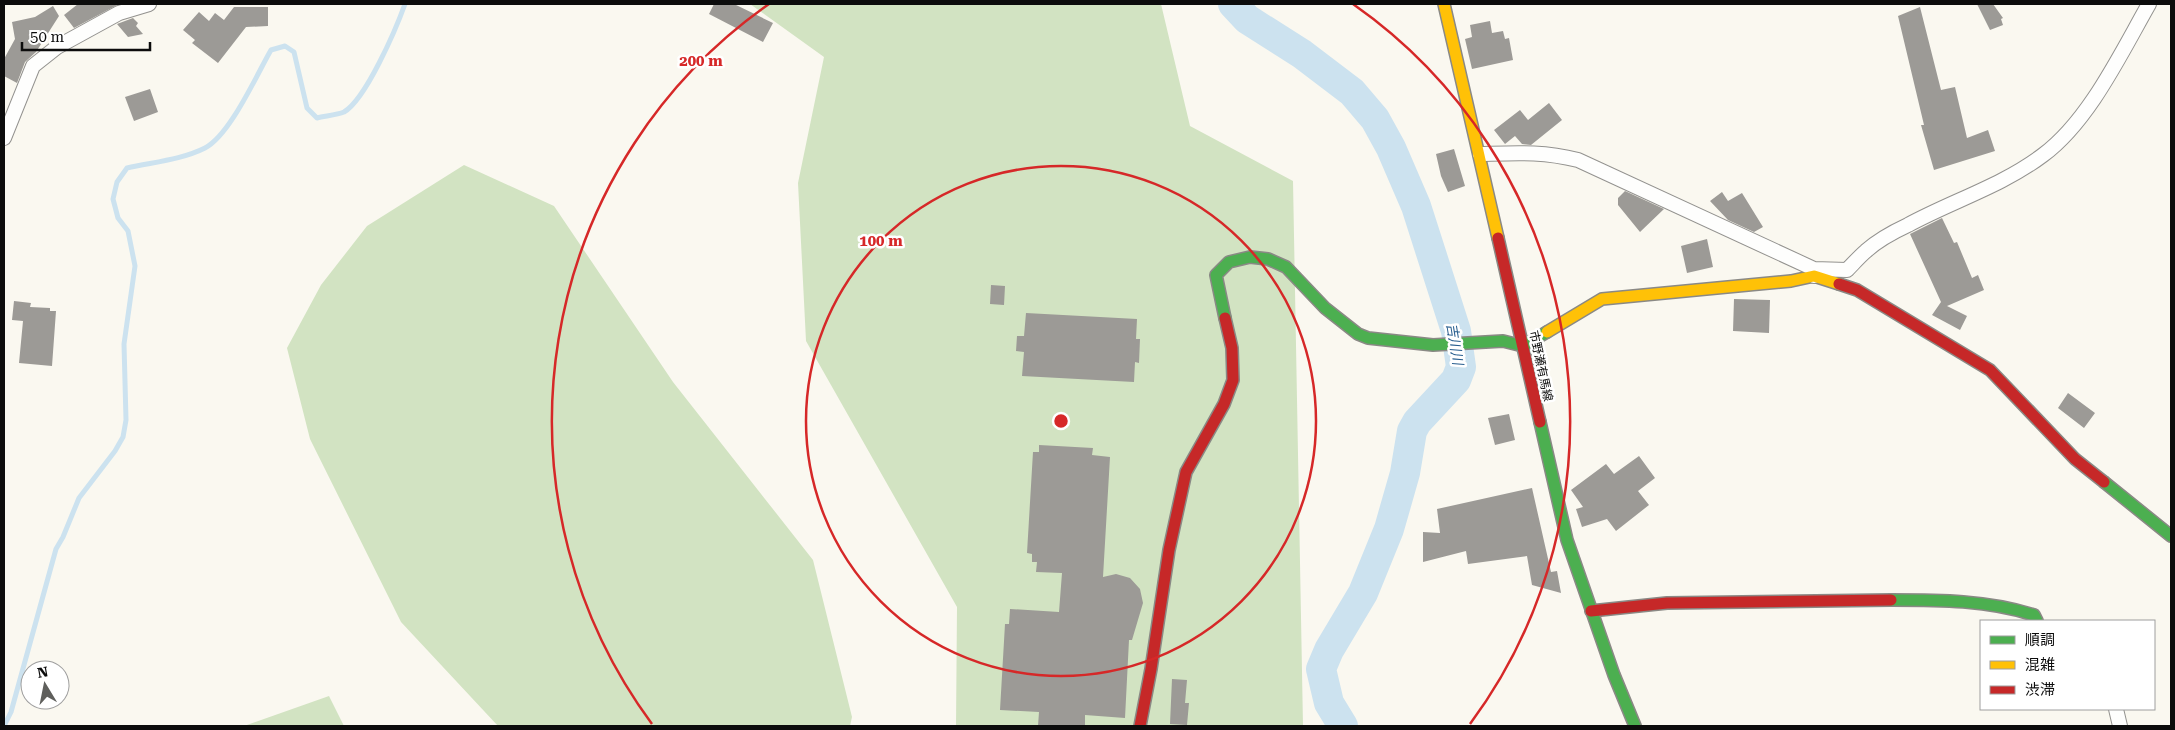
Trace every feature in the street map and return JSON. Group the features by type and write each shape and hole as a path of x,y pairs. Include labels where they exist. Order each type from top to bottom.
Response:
{"street":[{"path":"4,138 33,66 57,47 111,18 149,4"},
{"name":"市野瀬有馬線","path":"1444,4 1462,88 1480,154 1567,540 1614,675 1635,726"},
{"path":"1140,726 1151,669 1169,550 1186,472 1224,404 1233,380 1232,348 1216,275 1229,262 1250,257 1268,259 1286,267 1325,308 1358,334 1368,338 1433,345 1503,340 1523,346 1602,299 1791,281 1814,272 1847,270 1866,250 1888,235 1930,213 2006,179 2042,156 2068,134 2106,78 2149,4"},
{"path":"1480,154 1535,152 1578,160 1814,272 1857,290 1990,370 2075,459 2171,536"},
{"path":"1591,611 1617,606 1673,603 1904,599 1976,603 2014,608 2034,615 2036,620"},
{"path":"2116,710 2120,726"}],"green space":[{"path":"750,4 1161,4 1190,126 1293,181 1303,726 956,726 957,607 806,341 798,183 824,57"},
{"path":"464,165 554,206 673,382 813,560 852,717 850,726 498,726 401,622 310,439 287,348 321,285 367,226"},
{"path":"329,696 344,726 244,726"}],"building":[{"path":"78,4 119,4 74,28 64,15"},
{"path":"714,4 734,4 773,23 763,42 709,14"},
{"path":"1977,4 1993,4 2003,18 2001,19 2003,25 1990,30"},
{"path":"53,6 59,16 36,52 25,62 17,83 4,76 4,59 15,39 12,22 35,17"},
{"path":"234,7 268,7 268,26 246,27 218,63 192,43 195,40 183,30 199,12 209,21 215,13 224,20"},
{"path":"1920,7 1941,90 1955,87 1967,138 1988,130 1995,151 1934,170 1921,125 1924,125 1898,16"},
{"path":"133,18 138,23 136,26 143,34 128,37 117,24"},
{"path":"1490,21 1492,33 1503,31 1505,39 1509,38 1513,60 1472,69 1465,39 1472,37 1470,25"},
{"path":"150,89 158,112 134,121 125,97"},
{"path":"1549,103 1562,120 1531,145 1522,144 1515,136 1505,144 1494,130 1520,110 1528,120"},
{"path":"1454,149 1465,186 1448,192 1441,176 1436,154"},
{"path":"1625,191 1664,209 1640,232 1618,205 1618,198"},
{"path":"1722,192 1728,201 1742,193 1763,227 1754,232 1728,220 1710,201"},
{"path":"1942,218 1954,243 1957,242 1972,278 1978,275 1984,290 1947,306 1967,316 1960,330 1932,315 1941,302 1910,234"},
{"path":"1707,239 1713,267 1687,273 1681,246"},
{"path":"991,285 1005,286 1004,305 990,304"},
{"path":"1734,299 1770,300 1769,333 1733,331"},
{"path":"14,301 31,303 30,307 50,308 50,311 56,311 52,366 19,363 23,321 12,320"},
{"path":"1026,313 1137,319 1136,339 1140,339 1139,363 1135,362 1134,382 1022,376 1024,352 1016,351 1017,336 1024,336"},
{"path":"2068,393 2095,413 2084,428 2058,408"},
{"path":"1509,414 1515,440 1495,445 1488,418"},
{"path":"1039,445 1093,448 1092,455 1110,457 1103,577 1116,574 1130,578 1140,589 1143,603 1132,640 1129,640 1125,718 1085,715 1085,726 1038,726 1039,712 1000,710 1005,624 1009,624 1010,609 1059,612 1062,573 1036,572 1037,562 1032,562 1032,554 1027,553 1033,452 1039,452"},
{"path":"1639,456 1655,478 1638,491 1649,505 1616,531 1607,519 1582,527 1576,509 1583,507 1571,490 1606,464 1614,474"},
{"path":"1532,488 1551,572 1557,571 1561,593 1532,585 1527,556 1468,564 1466,551 1423,562 1423,532 1440,533 1437,509"},
{"path":"1172,679 1187,680 1185,703 1189,703 1187,725 1170,724"}],"waterway":[{"path":"4,726 11,712 56,549 79,498 115,451 123,437 126,420 124,344 135,266 128,231 118,218 113,199 117,182 127,168 196,152 214,141 233,118 271,50 285,46 294,52 307,108 317,118 344,112 353,105 371,79 388,46 405,4"},
{"name":"吉川川","path":"1233,4 1247,19 1302,54 1352,92 1375,119 1391,148 1416,206 1456,331 1461,367 1456,380 1417,422 1412,431 1405,473 1389,529 1363,593 1329,650 1321,669 1329,703 1343,726"}],"traffic: fast":[{"path":"1225,318 1216,275 1229,262 1250,257 1268,259 1286,267 1325,308 1358,334 1368,338 1433,345 1503,341 1523,346 1547,332"},
{"path":"1540,422 1567,540 1614,675 1635,726"},
{"path":"2104,482 2171,536"},
{"path":"1891,600 1945,601 1999,606 2034,615 2036,620"}],"traffic: slow":[{"path":"1444,4 1498,238"},
{"path":"1547,332 1602,299 1791,281 1814,276 1839,284"}],"traffic: jam":[{"path":"1498,238 1540,422"},
{"path":"1839,284 1857,290 1990,370 2075,459 2104,482"},
{"path":"1140,726 1151,669 1169,550 1186,472 1224,404 1233,380 1232,348 1225,318"},
{"path":"1591,611 1667,603 1891,600"}]}
